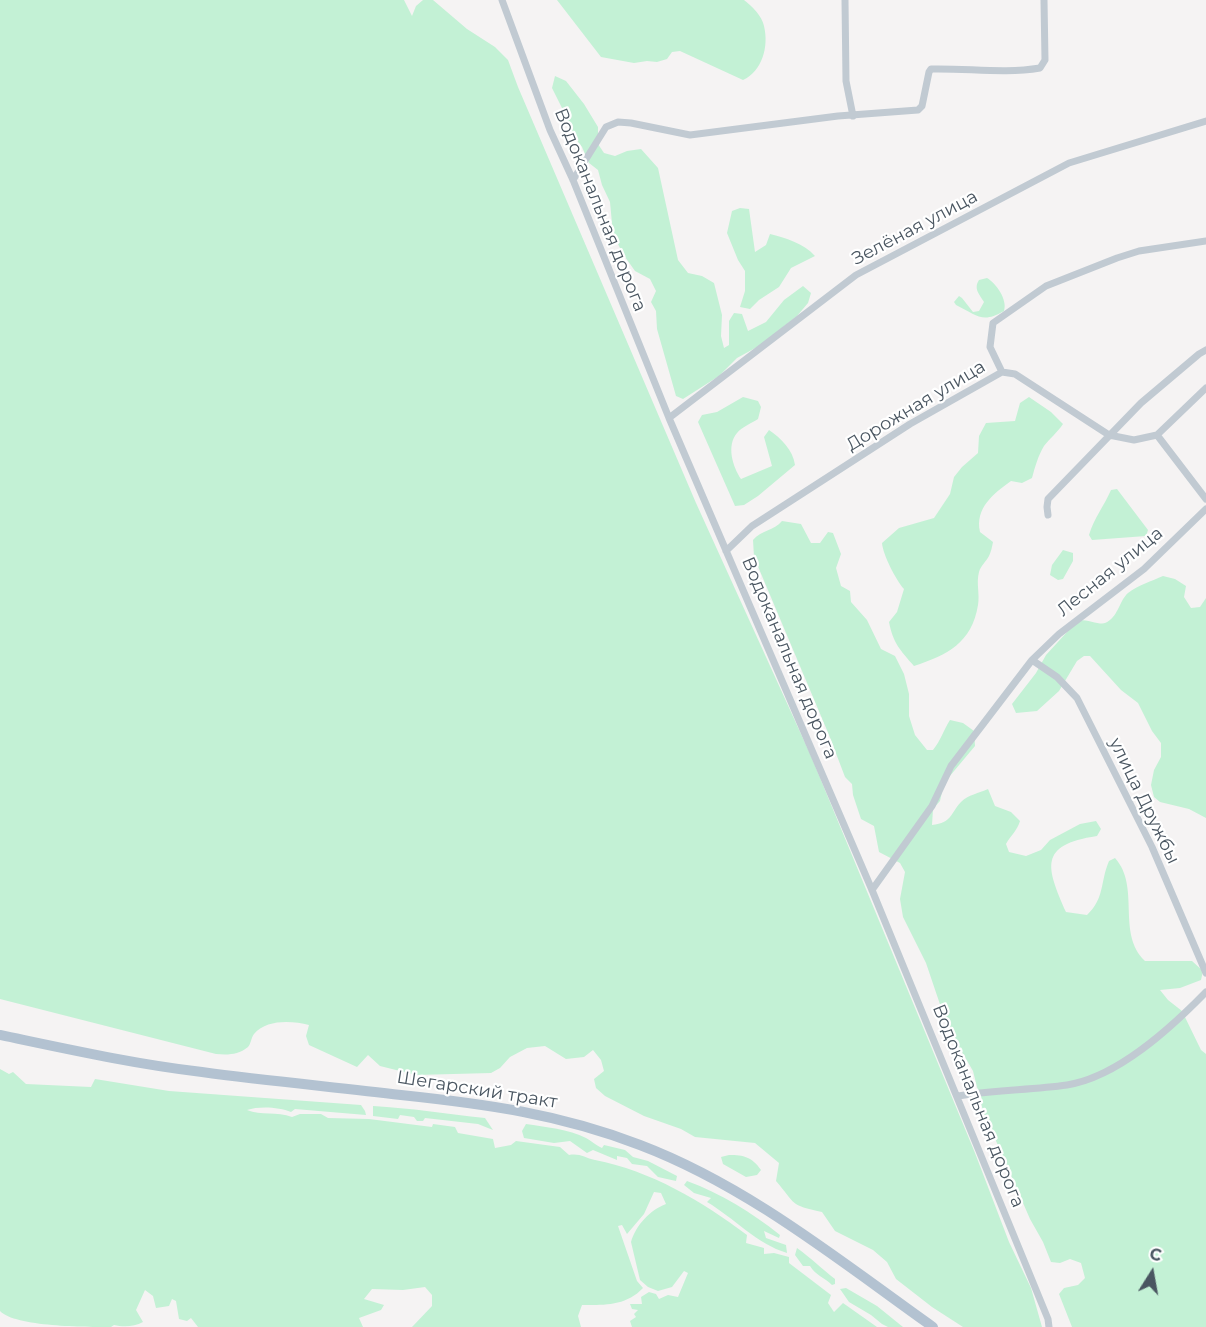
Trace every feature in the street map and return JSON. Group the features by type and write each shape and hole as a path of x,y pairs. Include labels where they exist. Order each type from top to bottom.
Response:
{"main road":[{"name":"Шегарский тракт","path":"0,1035 128,1061 200,1072 492,1105 586,1126 663,1155 742,1195 803,1234 933,1327"}],"street":[{"name":"Водоканальная дорога","path":"502,0 550,130 573,180 669,418 873,890 1048,1319 1049,1327"},
{"path":"845,0 846,81 853,116"},
{"path":"573,180 606,127 611,124 631,123 690,135 918,110 922,106 929,72 932,69 1022,72 1040,69 1044,60 1044,0"},
{"name":"Зелёная улица","path":"669,418 856,275 1069,164 1206,121"},
{"path":"1002,372 990,347 993,323 1046,286 1128,255 1206,242"},
{"path":"1048,515 1048,499 1109,435 1142,403 1198,354 1206,350"},
{"name":"Дорожная улица","path":"726,551 752,526 910,424 1002,372 1015,374 1109,435 1139,440 1157,435"},
{"path":"1206,388 1157,435 1206,499"},
{"name":"Лесная улица","path":"873,890 932,806 951,766 1032,660 1059,634 1144,569 1206,509"},
{"name":"улица Дружбы","path":"1032,660 1058,677 1077,698 1152,847 1206,973"},
{"path":"958,1096 1068,1085 1106,1073 1137,1054 1206,992"}],"green space":[{"path":"0,0 404,0 412,16 416,6 423,0 433,0 467,29 495,47 508,60 696,503 811,756 975,1153 1009,1242 1031,1288 1042,1327 963,1327 896,1279 887,1262 873,1250 835,1231 822,1212 794,1202 776,1181 779,1163 755,1143 695,1137 681,1129 644,1116 605,1096 596,1088 594,1079 604,1071 601,1060 593,1050 584,1057 566,1059 545,1046 527,1048 510,1057 500,1068 491,1073 416,1075 380,1066 368,1055 357,1067 309,1045 306,1036 309,1025 280,1022 266,1026 254,1034 249,1046 244,1050 233,1054 216,1054 0,999"},
{"path":"557,0 744,0 763,22 765,50 755,71 743,80 680,51 672,52 667,59 657,62 634,63 601,57"},
{"path":"555,76 566,81 584,104 598,127 598,144 604,153 615,156 641,149 658,168 678,260 688,273 702,276 714,283 722,315 721,336 724,348 729,345 729,321 734,313 742,314 748,331 766,322 784,300 803,286 811,293 808,303 797,316 759,346 737,358 719,376 683,399 676,396 657,329 656,311 651,302 656,291 650,279 635,271 613,234 610,202 598,170 589,163 582,147 572,134 552,88"},
{"path":"740,208 749,209 755,252 766,245 770,234 800,244 815,256 791,268 779,287 750,309 740,307 745,291 745,271 727,233 732,211"},
{"path":"987,278 1000,292 1004,302 1004,311 990,317 980,317 956,305 954,302 959,296 973,312 979,311 984,302 978,292 977,283"},
{"path":"743,397 758,401 761,407 758,419 739,431 732,444 733,463 741,479 772,466 764,437 769,430 786,445 795,465 758,496 744,505 735,506 698,422 702,415 717,412"},
{"path":"1029,397 1051,412 1063,424 1044,446 1032,478 1022,483 1011,481 987,502 983,509 979,523 980,532 993,542 989,556 979,572 978,605 970,629 956,646 947,652 914,666 898,646 889,622 897,612 904,589 890,567 882,543 899,528 934,518 950,494 954,477 978,453 979,436 986,423 1015,421 1020,403"},
{"path":"1117,489 1148,530 1146,536 1092,540 1089,535 1094,523 1111,490"},
{"path":"782,521 801,524 811,543 820,543 828,532 833,533 841,554 836,568 841,586 850,591 851,602 867,620 881,649 895,656 904,674 909,694 909,716 915,735 927,750 933,750 950,720 963,723 974,731 975,746 944,783 940,801 933,809 932,825 944,822 961,802 988,789 995,806 1011,812 1020,821 1006,844 1009,852 1026,856 1041,850 1050,840 1080,824 1096,821 1101,829 1097,836 1064,845 1056,852 1052,861 1054,883 1066,912 1087,915 1093,909 1109,861 1115,858 1127,882 1130,924 1136,950 1145,961 1192,961 1203,971 1201,980 1180,988 1160,990 1182,1011 1201,1050 1206,1054 1206,1327 1072,1327 1059,1294 1064,1288 1078,1285 1085,1278 1081,1263 1070,1259 1060,1263 1051,1262 1030,1219 983,1111 973,1071 948,1028 926,963 903,917 900,899 905,872 900,863 879,852 874,826 861,819 852,784 845,777 754,557 753,540"},
{"path":"1063,550 1073,553 1073,561 1063,579 1058,580 1050,575 1052,565"},
{"path":"1163,576 1175,579 1186,586 1184,597 1191,608 1200,607 1206,598 1206,818 1189,809 1160,802 1154,797 1151,785 1154,770 1161,757 1161,743 1152,731 1138,703 1121,690 1090,656 1084,656 1077,661 1059,691 1037,711 1016,713 1012,704 1036,673 1046,655 1078,620 1100,623 1109,621 1128,593"},
{"path":"0,1069 9,1074 13,1072 26,1084 91,1087 95,1079 169,1091 361,1105 366,1115 295,1109 291,1112 269,1108 247,1110 292,1117 300,1114 321,1114 328,1118 369,1119 432,1127 433,1124 455,1127 458,1133 493,1139 495,1148 511,1145 516,1141 560,1147 569,1155 579,1155 636,1172 694,1199 747,1235 746,1243 764,1248 764,1254 774,1253 789,1257 789,1263 831,1295 828,1303 834,1312 843,1303 877,1327 632,1327 630,1321 636,1317 634,1314 638,1310 632,1309 630,1304 642,1304 641,1297 649,1292 656,1294 659,1299 668,1295 678,1297 688,1273 684,1271 672,1287 658,1291 648,1287 640,1280 631,1242 644,1219 654,1210 666,1204 661,1193 654,1192 644,1214 627,1234 622,1225 618,1226 637,1281 643,1288 622,1301 582,1305 578,1316 581,1327 412,1327 432,1306 432,1295 425,1287 403,1290 372,1289 364,1299 384,1305 381,1310 359,1318 363,1327 198,1327 191,1318 187,1321 179,1319 176,1301 172,1299 169,1306 156,1308 153,1296 145,1290 136,1310 143,1322 136,1325 69,1326 20,1320 0,1311"},
{"path":"373,1106 485,1118 493,1130 478,1124 425,1118 423,1121 417,1121 414,1117 400,1115 398,1119 373,1116"},
{"path":"526,1124 572,1132 602,1148 604,1145 625,1150 633,1157 648,1161 677,1176 676,1181 658,1177 647,1166 632,1164 627,1158 617,1156 617,1160 593,1150 587,1153 570,1141 554,1143 524,1138 522,1131"},
{"path":"729,1155 747,1158 761,1170 757,1175 746,1177 723,1164 721,1157"},
{"path":"687,1181 736,1204 758,1219 780,1235 779,1238 764,1231 766,1238 786,1245 787,1253 756,1237 707,1202 711,1198 694,1193 684,1185"},
{"path":"797,1248 835,1279 835,1284 832,1285 810,1266 803,1266 795,1255"},
{"path":"846,1288 877,1306 903,1327 888,1327 849,1302 840,1289"}]}
